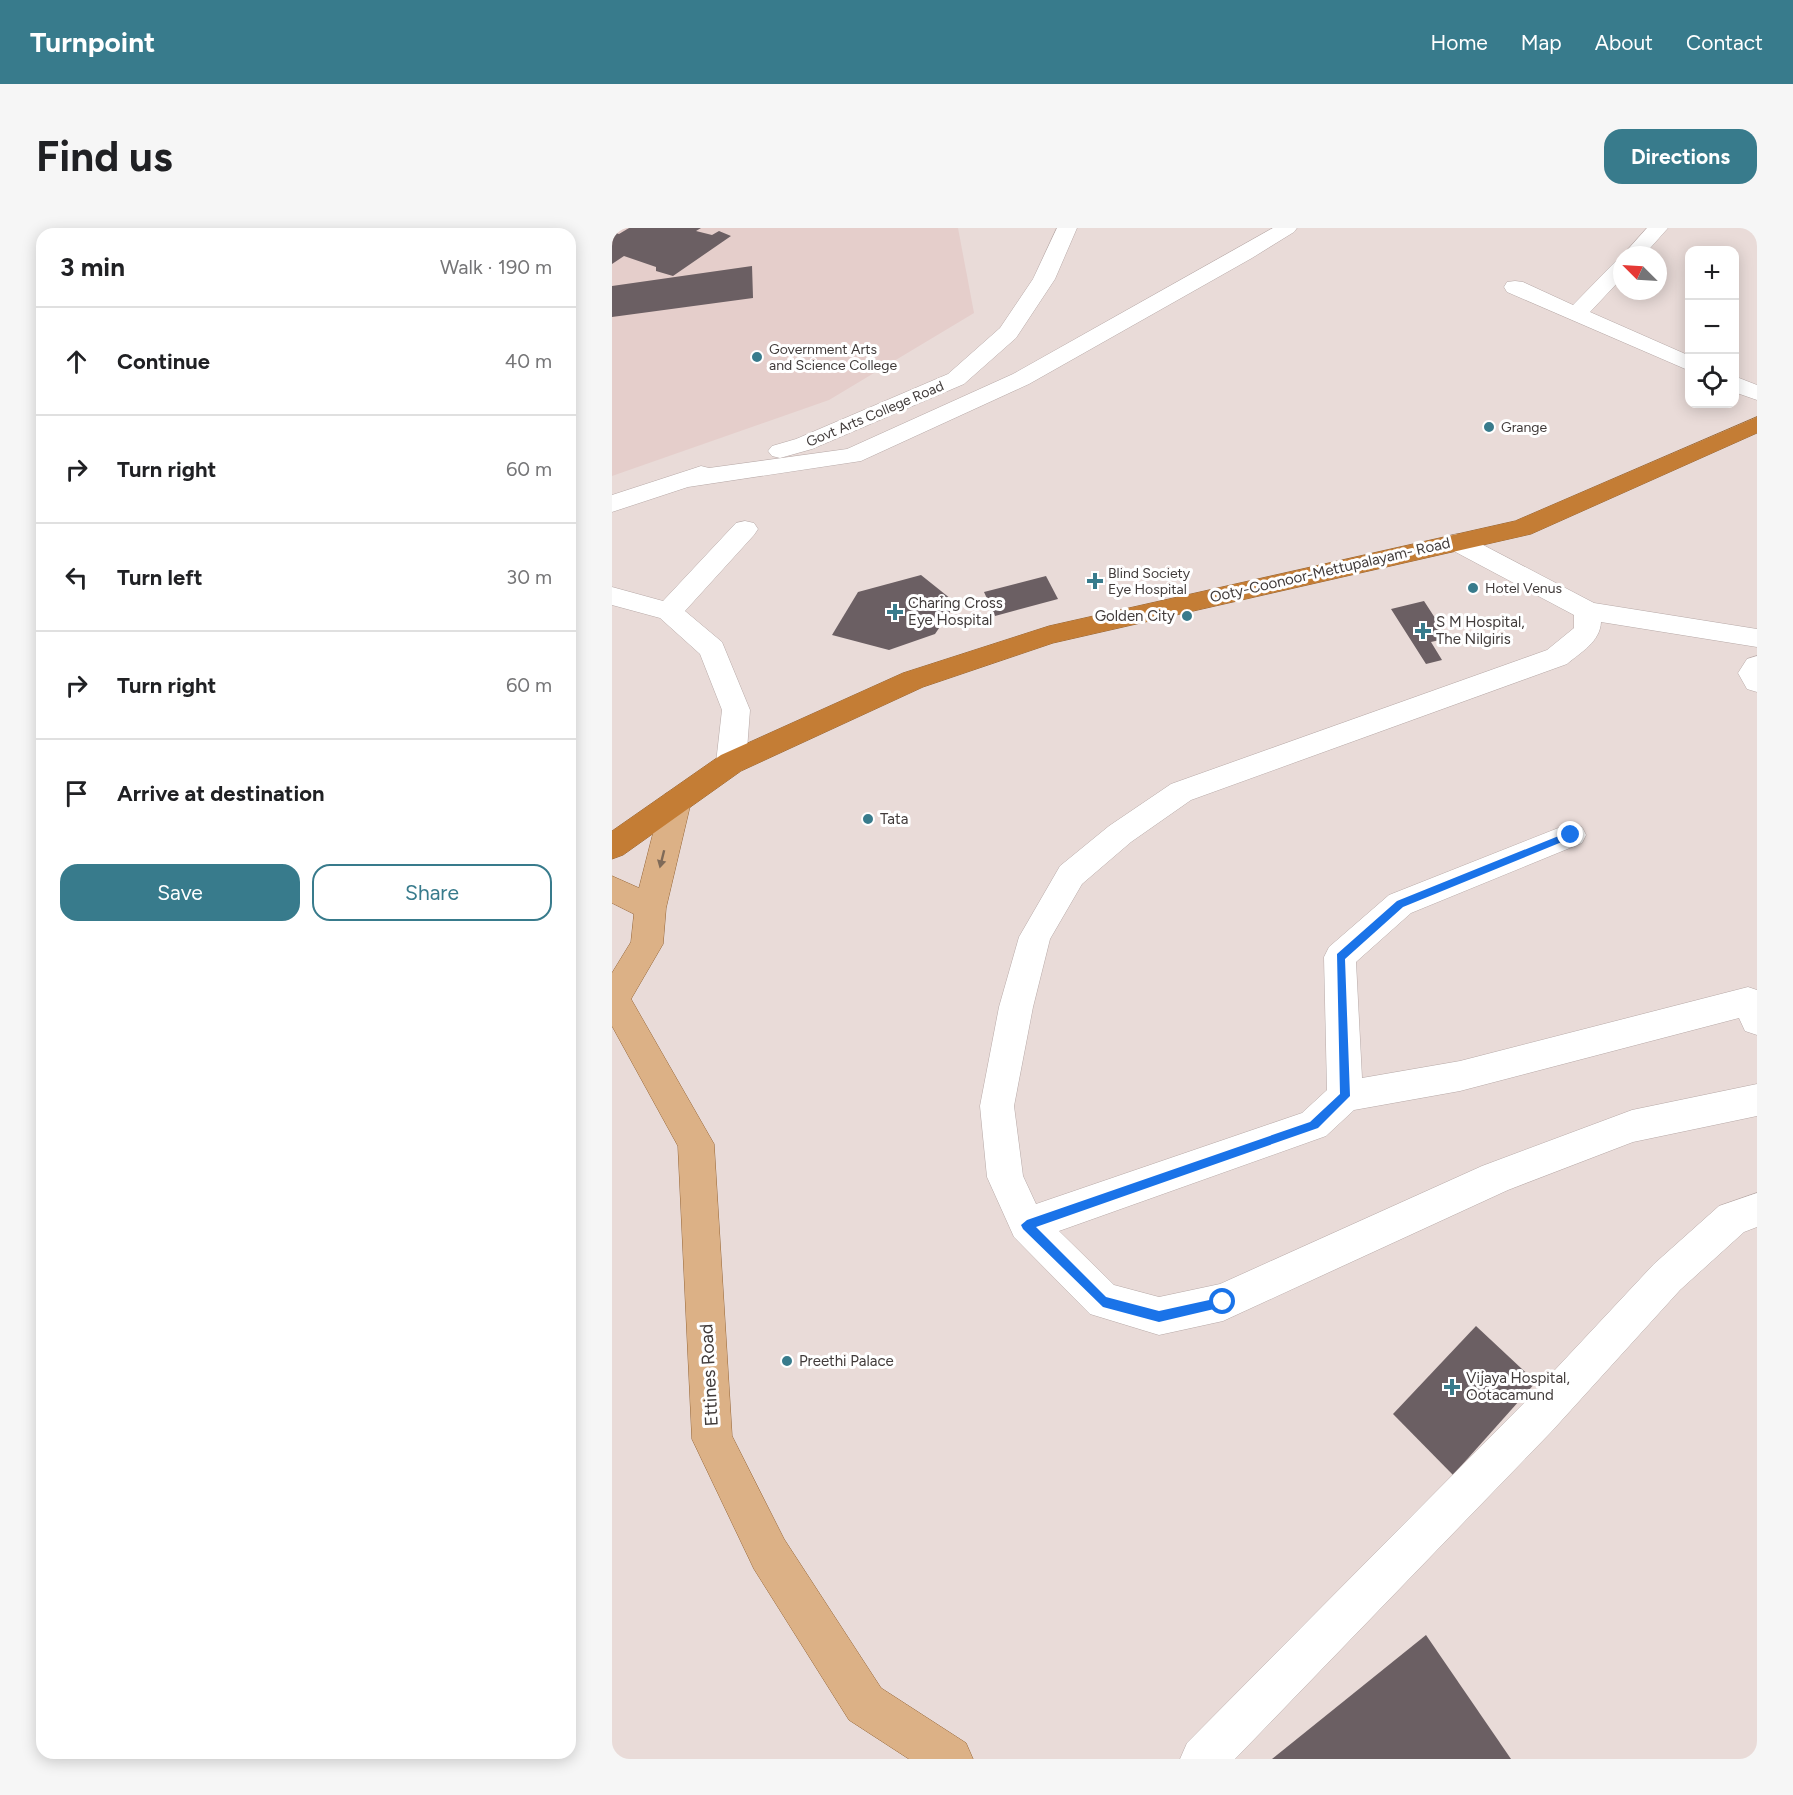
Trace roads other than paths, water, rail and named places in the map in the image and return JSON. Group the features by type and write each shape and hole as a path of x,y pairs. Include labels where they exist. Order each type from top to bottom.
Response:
{"highway":[{"name":"Ooty-Coonoor-Mettupalayam- Road","path":"612,847 730,763 913,680 1049,635 1522,528 1757,424"}],"main road":[{"path":"613,999 646,944 650,908 676,802"},
{"path":"612,889 650,908"},
{"name":"Ettines Road","path":"613,999 696,1144 712,1439 769,1554 866,1704 950,1759"}],"street":[{"name":"Govt Arts College Road","path":"612,504 681,480 804,444 956,379 1008,333 1044,279 1067,228"},
{"path":"681,480 852,456 1021,379 1245,254 1287,228"},
{"path":"1641,246 1658,228"},
{"path":"1576,314 1613,275"},
{"path":"1515,287 1685,362"},
{"path":"1739,385 1757,393"},
{"path":"669,612 746,529"},
{"path":"1457,542 1588,611 1757,638"},
{"path":"612,596 669,612 712,649 736,710 730,763"},
{"path":"1588,611 1587,632 1557,657 1181,792 1120,834 1071,875 1035,937 1016,1007 997,1106 1005,1177 1027,1225 1103,1302 1159,1316 1223,1302 1495,1178 1632,1126 1757,1100"},
{"path":"1757,666 1752,673 1757,682"},
{"path":"1345,1096 1340,957 1400,904 1571,835"},
{"path":"1027,1225 1314,1125 1345,1096 1460,1076 1748,1001 1757,1021"},
{"path":"1203,1759 1538,1417 1667,1277 1732,1218 1757,1210"}],"place":[{"name":"Government Arts and Science College","path":"757,357"},
{"name":"Grange","path":"1489,427"},
{"name":"Blind Society Eye Hospital","path":"1095,581"},
{"name":"Hotel Venus","path":"1473,588"},
{"name":"Charing Cross Eye Hospital","path":"895,612"},
{"name":"Golden City","path":"1187,616"},
{"name":"S M Hospital, The Nilgiris","path":"1423,631"},
{"name":"Tata","path":"868,819"},
{"name":"Preethi Palace","path":"787,1361"},
{"name":"Vijaya Hospital, Ootacamund","path":"1452,1387"}]}
